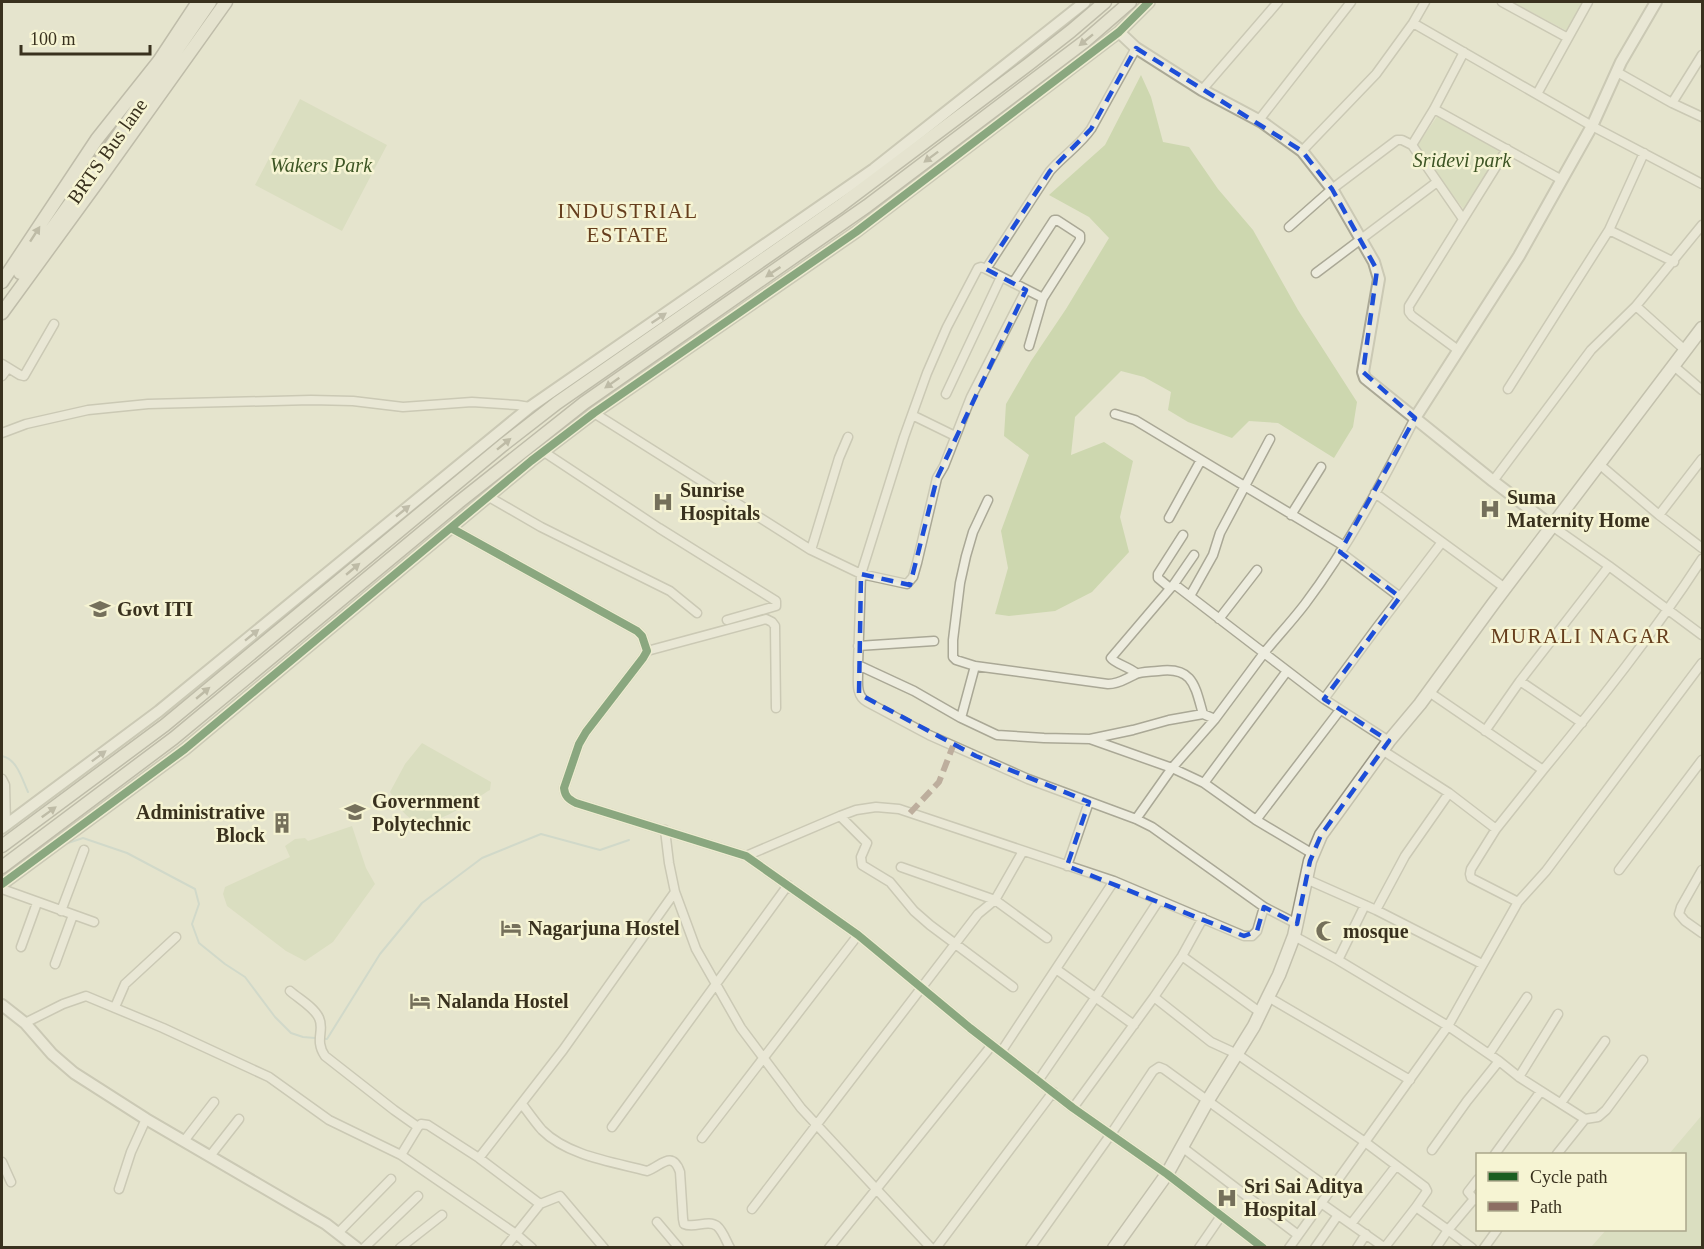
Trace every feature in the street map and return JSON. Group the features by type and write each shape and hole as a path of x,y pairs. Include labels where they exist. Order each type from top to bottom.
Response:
{"main road":[{"path":"2,282 98,139 159,61 198,2"},
{"name":"BRTS Bus lane","path":"2,300 210,2"},
{"path":"2,313 226,2"},
{"path":"2,846 163,727 494,452 557,403 840,206 1054,44 1105,2"},
{"path":"2,867 175,737 459,502 584,403 867,206 1084,42 1130,2"},
{"path":"1114,1248 1167,1173 1261,1013 1294,936 1306,879 1321,835 1385,745 1429,692 1505,588 1675,367 1702,328"},
{"path":"291,620 301,632"}],"street":[{"path":"4,826 159,711 530,407 874,169 1085,2"},
{"path":"2,884 185,749 451,528 594,413 856,232 1119,32 1149,2"},
{"path":"1202,90 1278,2"},
{"path":"1259,120 1351,2"},
{"path":"1302,151 1376,74 1413,23 1425,2"},
{"path":"1502,2 1568,38"},
{"path":"1537,94 1588,2"},
{"path":"1136,819 1172,768 1215,719 1305,603 1342,549 1415,418 1519,256 1592,126 1617,72 1656,2"},
{"path":"1413,23 1592,126 1702,184"},
{"path":"1119,32 1136,48 1202,90 1259,120 1302,151 1332,189 1362,238 1374,262 1378,279 1363,372 1365,378 1552,526 1702,635"},
{"path":"986,269 1050,171 1085,138 1136,48"},
{"path":"1412,146 1464,52"},
{"path":"1672,103 1702,54"},
{"path":"1617,72 1702,117"},
{"path":"1434,109 1562,180"},
{"path":"1289,227 1332,189 1397,140 1402,140 1412,146 1463,219"},
{"path":"1458,350 1412,316 1408,312 1409,306 1507,149"},
{"path":"1508,389 1609,230 1644,153"},
{"path":"1316,273 1437,182"},
{"path":"1013,283 1052,222 1057,220 1078,233 1080,237 1043,298 1029,346"},
{"path":"1493,481 1591,350 1636,306 1702,225"},
{"path":"1609,230 1674,262"},
{"path":"1043,298 981,267 978,268 947,327 912,415 861,574 858,646 861,699 929,735 1028,779 1152,827 1264,907 1297,924"},
{"path":"946,394 1001,277"},
{"path":"594,413 811,550 861,574 907,584 910,582 920,553 934,487 971,397 1026,290"},
{"path":"1636,306 1686,351"},
{"path":"2,376 5,366 24,376 54,324"},
{"path":"1675,367 1702,390"},
{"path":"2,434 26,424 88,410 148,404 311,400 353,401 403,407 472,402 530,407"},
{"path":"1115,414 1135,420 1291,515 1342,549 1400,597"},
{"path":"912,415 956,436"},
{"path":"811,550 848,436"},
{"path":"1190,596 1213,555 1220,533 1270,439"},
{"path":"544,452 659,528 776,601 776,606 727,620"},
{"path":"1659,515 1702,459"},
{"path":"1169,518 1201,460"},
{"path":"1599,464 1702,548"},
{"path":"1291,515 1321,467"},
{"path":"1375,493 1505,588"},
{"path":"489,497 541,527 670,591 698,613"},
{"path":"988,500 973,532 966,556 960,583 953,657 975,666 1108,684 1118,684 1136,673 1173,669 1181,672 1195,685 1203,714"},
{"path":"451,528 637,631 642,636 647,651"},
{"path":"1183,535 1158,574 1158,579 1190,596 1496,830"},
{"path":"1324,699 1442,542"},
{"path":"1136,673 1114,662 1111,658 1172,586 1194,555"},
{"path":"1518,902 1471,878 1471,869 1496,830 1669,610 1702,559"},
{"path":"1485,731 1520,681 1609,566"},
{"path":"1219,619 1257,570"},
{"path":"776,708 775,626 766,619 647,651 585,732 564,788 565,795 576,803 746,855 858,935 1038,1081 1167,1173 1263,1248"},
{"path":"858,646 934,641"},
{"path":"1289,1248 1448,1026 1518,902 1545,871 1702,663"},
{"path":"858,665 914,691 961,718 997,735 1090,739 1203,714 1215,719"},
{"path":"961,718 975,666"},
{"path":"1204,783 1287,671"},
{"path":"1520,681 1582,723"},
{"path":"1429,692 1543,770"},
{"path":"1256,820 1340,710"},
{"path":"1090,739 1172,768 1204,783 1256,820 1313,854"},
{"path":"1619,870 1702,760"},
{"path":"2,779 5,785 4,826"},
{"path":"1376,910 1405,856 1449,793"},
{"path":"1067,866 1089,802"},
{"path":"746,855 856,810 876,807 899,809 1114,881 1244,936 1252,936 1257,931 1264,907"},
{"path":"840,816 867,843 860,861 862,865 890,882 922,919 1013,987"},
{"path":"665,830 675,892 696,949 741,1028 801,1108 931,1248"},
{"path":"61,911 84,850"},
{"path":"752,1209 978,914 995,900 1023,851"},
{"path":"901,867 995,900 1047,938"},
{"path":"1702,870 1679,914 1702,933"},
{"path":"1306,879 1376,910 1482,964"},
{"path":"1001,1052 1114,881"},
{"path":"612,1127 788,885"},
{"path":"2,890 94,922"},
{"path":"478,1158 563,1050 675,892"},
{"path":"1038,1081 1159,900"},
{"path":"21,947 37,903"},
{"path":"1338,960 1365,905"},
{"path":"55,964 73,915"},
{"path":"1073,1108 1154,997 1182,956 1203,918"},
{"path":"702,1138 858,935"},
{"path":"1294,936 1448,1026 1519,1077 1585,1119 1598,1117 1606,1110 1643,1060"},
{"path":"115,1007 125,984 176,937"},
{"path":"1182,956 1261,1013"},
{"path":"1056,969 1134,1025"},
{"path":"290,992 315,1012 320,1019 319,1042 325,1056 418,1127"},
{"path":"25,1023 63,1004 86,996 115,1007 268,1077 329,1120 401,1155 516,1234 532,1248"},
{"path":"1154,997 1211,1042 1236,1054 1365,1142 1425,1187 1427,1191 1385,1247 1321,1203"},
{"path":"1269,997 1410,1080"},
{"path":"1489,1054 1527,997"},
{"path":"2,1005 25,1023 52,1054 74,1073 146,1119 326,1224 357,1248"},
{"path":"1519,1077 1558,1014"},
{"path":"1561,1103 1605,1041"},
{"path":"829,1248 993,1046"},
{"path":"1432,1150 1499,1061"},
{"path":"1030,1248 1153,1071 1159,1067 1208,1100 1330,1190"},
{"path":"1496,1153 1541,1091"},
{"path":"936,1248 1053,1092"},
{"path":"184,1141 214,1102"},
{"path":"522,1104 542,1130 558,1142 573,1149 647,1171 665,1161 674,1162 680,1172 684,1224 691,1226 715,1224 730,1248"},
{"path":"119,1189 131,1152 146,1119"},
{"path":"210,1156 239,1119"},
{"path":"1559,1153 1585,1119"},
{"path":"401,1155 418,1127 421,1124 428,1125 478,1158 540,1204"},
{"path":"1182,1147 1298,1235"},
{"path":"2,1162 11,1182"},
{"path":"1351,1224 1396,1166"},
{"path":"338,1233 391,1179"},
{"path":"1436,1248 1448,1230 1476,1200 1467,1192 1476,1181"},
{"path":"364,1248 418,1196"},
{"path":"505,1248 540,1204 560,1196 604,1248"},
{"path":"1416,1207 1472,1248"},
{"path":"400,1248 442,1215"},
{"path":"1199,1248 1221,1215"},
{"path":"1315,1248 1338,1215"},
{"path":"657,1222 679,1248"},
{"path":"1484,1248 1496,1231"},
{"path":"1357,1248 1366,1234"}],"highlighted area":[{"path":"1136,48 1302,151 1332,189 1377,270 1363,372 1415,418 1340,552 1400,597 1324,699 1389,741 1321,835 1310,861 1297,924 1264,907 1257,931 1244,936 1067,866 1089,802 976,756 859,694 861,574 910,585 937,478 1026,290 986,269 1050,171 1091,129"}],"green space":[{"path":"1513,2 1584,2 1567,31"},
{"path":"1141,75 1151,97 1163,142 1189,147 1218,189 1253,230 1298,310 1357,402 1353,427 1334,458 1278,423 1249,421 1232,438 1188,422 1168,410 1171,392 1144,377 1121,371 1075,417 1071,455 1104,442 1133,461 1120,517 1129,552 1092,592 1055,611 1009,616 995,614 1008,568 1001,531 1029,455 1004,436 1006,404 1109,238 1089,217 1049,195 1105,145"},
{"name":"Wakers Park","path":"300,99 387,145 342,231 255,185"},
{"name":"Sridevi park","path":"1438,115 1502,150 1465,211 1416,147"},
{"path":"422,743 491,782 490,790 462,808 439,819 418,822 407,816 390,792 405,764"},
{"path":"352,826 366,868 375,884 333,942 305,961 286,951 227,906 223,894 225,887 290,857 285,846 295,839 305,838 308,841"},
{"path":"1702,1115 1702,1247 1591,1247 1605,1231 1686,1231 1686,1153 1670,1153"}],"waterway":[{"path":"2,756 15,765 28,792"},
{"path":"62,845 83,838 127,853 195,889 199,904 192,924 199,943 245,977 275,1017 291,1033 303,1037 327,1039 380,954 422,903 482,858 541,834 600,850 629,840"}],"marked path":[{"path":"910,813 939,782 953,746"}],"cycle path":[{"path":"2,884 185,749 531,461 594,413 856,232 1119,32 1149,2"},
{"path":"451,528 637,631 642,636 647,651 643,658 579,744 564,788 569,799 746,856 858,935 970,1028 1073,1108 1167,1174 1263,1248"}],"place":[{"name":"Sunrise Hospitals","path":"663,502"},
{"name":"Suma Maternity Home","path":"1490,509"},
{"name":"Govt ITI","path":"100,609"},
{"name":"Government Polytechnic","path":"355,812"},
{"name":"Administrative Block","path":"282,823"},
{"name":"Nagarjuna Hostel","path":"511,928"},
{"name":"mosque","path":"1326,931"},
{"name":"Nalanda Hostel","path":"420,1001"},
{"name":"Sri Sai Aditya Hospital","path":"1227,1198"}],"district":[{"name":"INDUSTRIAL ESTATE","path":"628,223"},
{"name":"MURALI NAGAR","path":"1581,636"}]}
